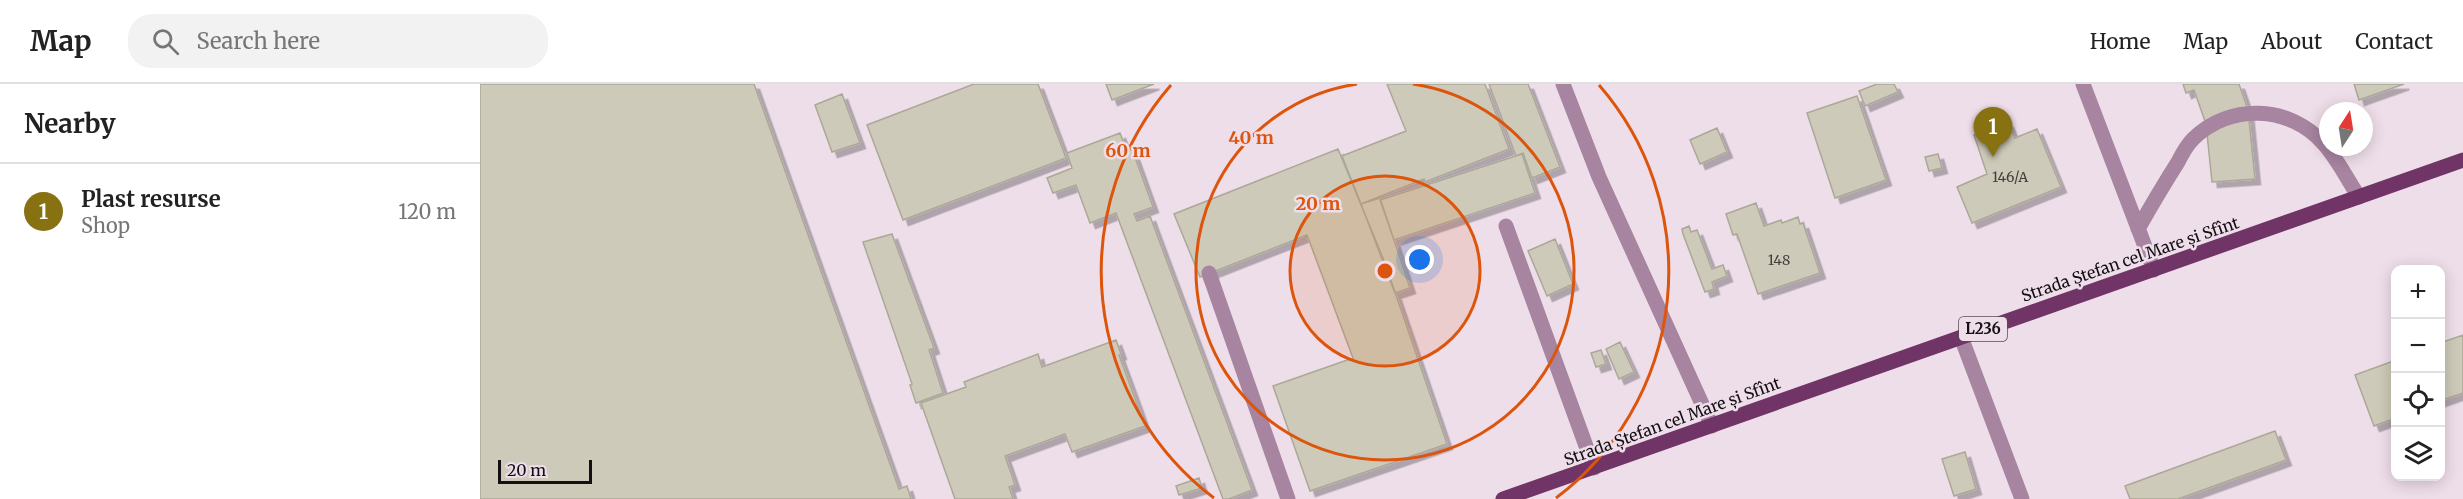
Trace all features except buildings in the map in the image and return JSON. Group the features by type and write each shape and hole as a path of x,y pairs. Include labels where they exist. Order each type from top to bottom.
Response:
{"main road":[{"name":"Strada Ștefan cel Mare și Sfînt","path":"1503,499 2463,160"}],"street":[{"path":"1563,84 1599,177 1712,426"},
{"path":"2083,84 2154,270"},
{"path":"2138,229 2191,140 2205,128 2241,113 2283,117 2305,126 2325,144 2359,196"},
{"path":"1506,226 1594,468"},
{"path":"1209,273 1288,499"},
{"path":"1961,337 2022,499"}],"place":[{"name":"Plast resurse","path":"1993,157"}]}
